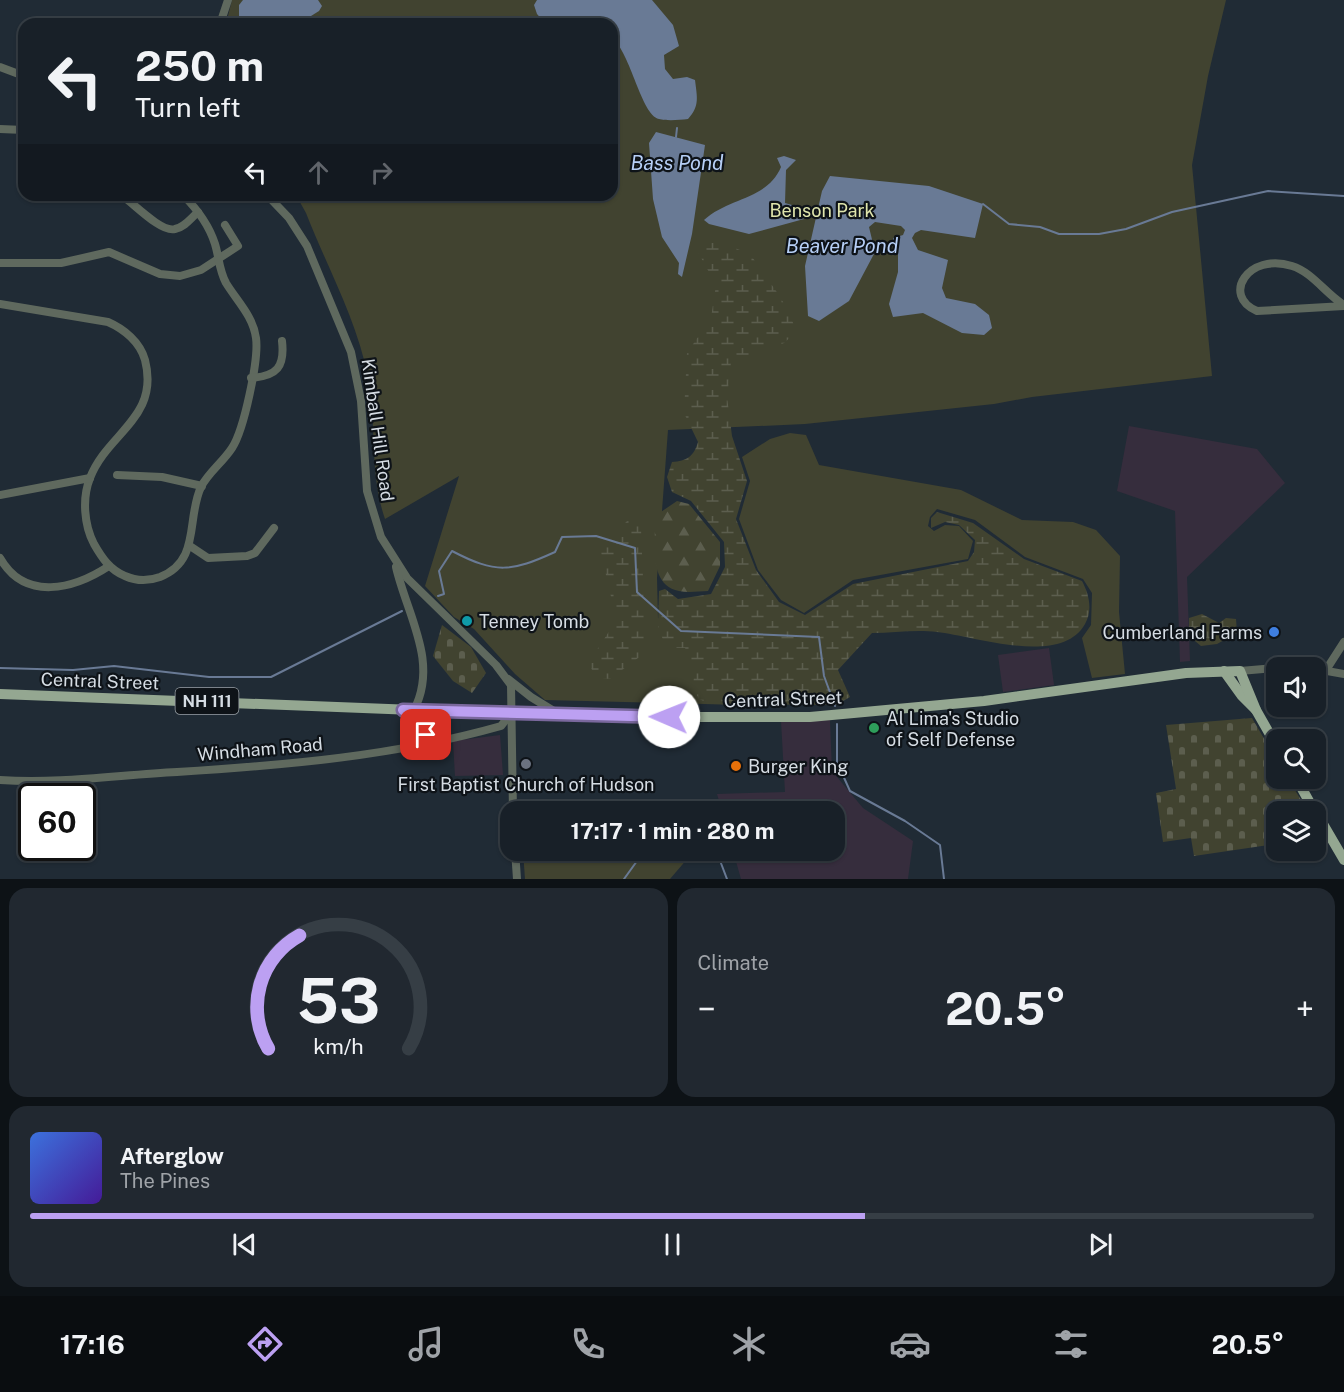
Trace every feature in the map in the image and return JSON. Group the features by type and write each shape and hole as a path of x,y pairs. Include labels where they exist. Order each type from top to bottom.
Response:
{"main road":[{"path":"1224,671 1242,696 1256,710"},
{"name":"Central Street","path":"0,694 408,710 659,717 810,717 984,701 1186,673 1240,671"},
{"path":"1240,671 1256,710 1267,729"},
{"path":"408,710 424,728 425,744"},
{"path":"1326,830 1344,860"}],"street":[{"path":"222,18 228,0"},
{"path":"0,67 18,74"},
{"path":"0,129 18,130"},
{"path":"129,201 162,227 171,230 184,225 198,212"},
{"path":"0,304 108,322 130,336 144,357 148,381 141,407 101,459 90,478 86,521 93,540 109,566 132,579 153,579 176,568 190,546 196,502 202,486 238,438 252,378 256,347 254,329 246,311 227,284 211,235 198,212 188,201"},
{"name":"Kimball Hill Road","path":"273,201 289,218 307,246 348,344 359,384 365,474 370,507 381,537 396,563 418,590 506,676 531,697 557,713"},
{"path":"0,263 61,262 109,252 160,274 180,276 195,273 218,261 238,246 225,225"},
{"path":"1257,265 1293,266 1303,271 1344,306 1257,311 1249,307 1244,299 1243,278 1250,269 1257,265"},
{"path":"252,378 266,376 275,371 283,356 282,341"},
{"path":"117,475 162,477 202,486"},
{"path":"0,495 90,478"},
{"path":"190,546 208,558 248,556 255,553 273,528"},
{"path":"0,558 13,574 42,588 59,588 81,582 109,566"},
{"path":"396,563 420,643 424,670 422,695 408,710"},
{"path":"1326,670 1344,642"},
{"path":"1326,670 1344,651"},
{"name":"Central Street","path":"1240,671 1266,669"},
{"path":"1326,670 1344,674"},
{"path":"506,676 511,685 513,801"},
{"name":"Windham Road","path":"0,780 69,780 283,766 368,755 501,726 512,712"},
{"path":"516,861 517,879"}],"shaded area":[{"path":"1129,426 1257,449 1285,483 1187,577 1190,661 1180,662 1175,511 1117,491"},
{"path":"1049,648 1054,685 1003,692 998,655"},
{"path":"830,720 832,771 863,808 913,841 908,879 741,879 736,861 845,861 845,801 719,801 717,794 785,792 781,721"},
{"path":"500,735 503,775 455,776 453,741"}],"green space":[{"name":"Benson Park","path":"232,0 1226,0 1208,76 1192,165 1212,376 1032,397 994,404 805,424 668,430 657,578 658,618 830,703 743,705 545,700 515,674 474,629 454,617 425,586 459,476 385,519 377,484 371,395 363,356 341,294 299,201 618,201 618,18 228,18"},
{"path":"707,237 750,254 781,298 797,331 784,343 731,362 727,397 732,436 747,481 736,519 756,570 779,602 805,615 853,584 968,561 974,552 975,540 959,525 945,522 931,528 931,518 937,512 973,523 1024,559 1082,581 1087,591 1089,613 1085,624 1073,637 1057,644 1016,646 929,631 872,633 838,670 850,697 836,705 711,704 699,699 693,687 695,667 685,648 666,648 658,626 659,591 665,589 678,599 711,594 725,567 724,542 691,501 672,492 667,477 672,462 689,457 698,442 684,413 687,353 711,318 716,285 698,252"},
{"path":"790,433 806,435 819,465 961,490 1022,520 1073,522 1096,530 1120,556 1119,612 1125,674 1092,678 1082,638 1091,625 1092,593 1083,579 1025,557 975,520 937,509 930,517 928,526 934,531 945,525 959,526 973,541 968,559 853,580 804,613 781,600 758,570 739,519 750,481 742,457 770,439"},
{"path":"677,501 689,504 720,542 720,566 708,591 682,592 669,587 662,580 658,571 655,560 655,516"},
{"path":"628,520 638,523 641,529 646,652 610,679 606,679 596,675 589,662 610,630 615,614 600,549"},
{"path":"1202,614 1219,623 1226,618 1236,619 1237,633 1217,644 1201,646 1189,636 1189,618"},
{"path":"442,625 471,647 486,673 472,693 453,681 433,656"},
{"path":"1252,718 1266,742 1266,789 1294,789 1302,801 1266,801 1266,845 1194,856 1191,838 1163,842 1156,793 1176,789 1166,725"},
{"path":"524,861 685,861 670,879 525,879"}],"water":[{"path":"243,0 318,0 322,6 311,16 239,18 239,5"},
{"path":"537,0 652,0 673,25 679,46 664,55 665,69 673,79 687,77 695,80 697,101 692,114 688,119 673,120 659,119 653,115 641,96 625,56 618,45 618,18 541,18 534,5"},
{"name":"Bass Pond","path":"656,132 705,145 692,234 682,277 678,274 679,263 662,237 653,199 649,143"},
{"path":"784,156 796,160 786,170 785,203 806,209 807,215 804,219 749,234 709,224 704,220 714,212 767,186 781,167 777,158"},
{"name":"Beaver Pond","path":"830,176 929,186 983,204 975,238 921,230 912,238 918,250 948,260 942,288 946,298 975,304 989,315 992,328 984,335 962,333 923,313 893,317 889,304 898,272 898,252 893,246 893,238 903,235 905,230 901,226 875,222 869,227 875,252 849,301 819,321 808,316 805,266 822,191"}],"waterway":[{"path":"676,137 677,128"},
{"path":"983,204 1009,224 1040,227 1059,234 1099,234 1126,229 1172,212 1268,191 1344,196"},
{"path":"438,596 444,594 439,571 452,551 480,564 503,568 515,567 555,552 562,537 596,536 635,548 637,592 681,631 819,637 824,676 835,706"},
{"path":"0,668 73,670 114,666 209,677 271,677 402,611"},
{"path":"837,724 837,762 850,791 905,821 940,845 944,879"},
{"path":"624,879 637,861"},
{"path":"720,861 727,879"}],"place":[{"name":"Tenney Tomb","path":"467,621"},
{"name":"Cumberland Farms","path":"1274,632"},
{"name":"Al Lima's Studio of Self Defense","path":"874,728"},
{"name":"First Baptist Church of Hudson","path":"526,764"},
{"name":"Burger King","path":"736,766"}],"route":[{"path":"426,735 421,723 403,710 669,717"}]}
